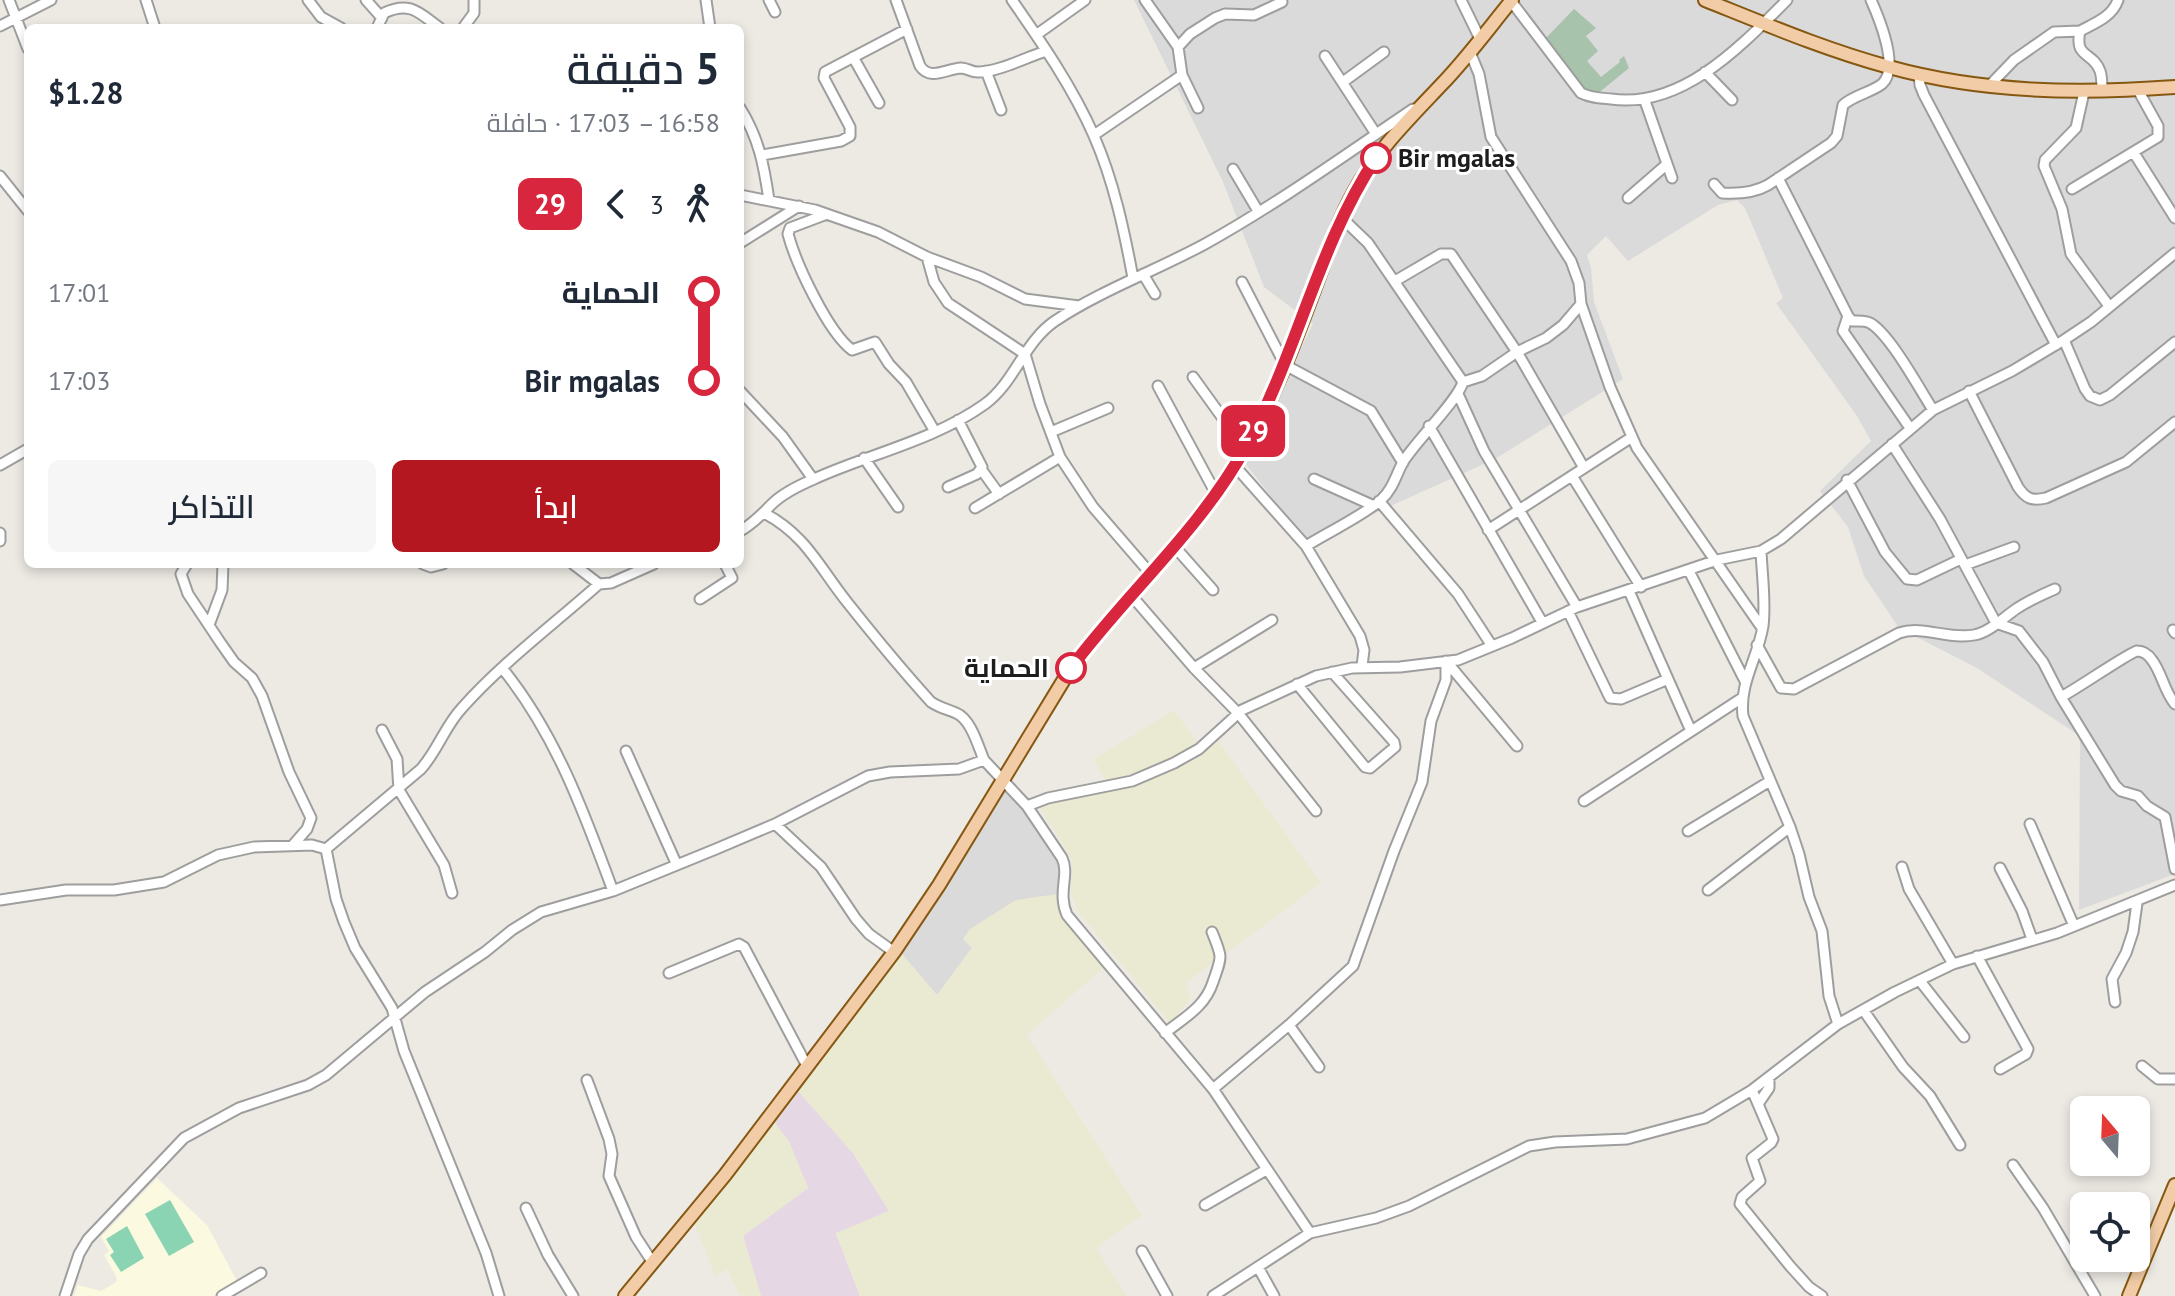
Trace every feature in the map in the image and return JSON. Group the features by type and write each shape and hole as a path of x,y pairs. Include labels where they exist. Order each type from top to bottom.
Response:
{"main road":[{"path":"625,1296 725,1175 894,952 939,885 1071,668 1174,546 1245,449 1285,365 1341,217 1376,158 1512,0"},
{"path":"1705,0 1764,24 1889,67 1919,74 1989,86 2084,92 2175,87"},
{"path":"2129,1296 2175,1185"}],"street":[{"path":"9,0 24,39"},
{"path":"0,26 51,0"},
{"path":"146,0 154,24"},
{"path":"308,0 321,17 334,24"},
{"path":"366,0 380,23"},
{"path":"466,24 474,13 474,0"},
{"path":"706,0 709,24"},
{"path":"769,0 775,12"},
{"path":"896,0 924,72 930,74 963,68 975,73 1046,51"},
{"path":"1012,0 1067,83 1094,135 1138,276 1155,294"},
{"path":"1036,35 1085,0"},
{"path":"1145,0 1178,47 1182,75 1198,108"},
{"path":"1461,0 1480,39"},
{"path":"1512,0 1581,93 1594,98 1645,101 1705,72 1764,24 1787,0"},
{"path":"1714,184 1722,193 1759,190 1831,143 1837,136 1843,105 1883,83 1889,67 1886,42 1871,0"},
{"path":"1989,86 2014,60 2054,32 2080,31 2103,19 2114,9 2118,0"},
{"path":"1178,47 1190,34 1215,18 1225,14 1254,15 1282,2"},
{"path":"380,23 384,13 400,5 420,10 436,24"},
{"path":"762,155 841,141 850,136 850,127 824,75 833,67 907,29"},
{"path":"2080,31 2078,44 2099,69 2102,91"},
{"path":"1343,82 1384,52"},
{"path":"1470,52 1479,74 1491,137 1571,261 1579,283 1581,304 1610,387 1632,437 1762,628"},
{"path":"1325,56 1376,134"},
{"path":"853,57 879,103"},
{"path":"986,71 1001,110"},
{"path":"1705,72 1732,100"},
{"path":"1919,74 1920,85 1994,232 2090,396 2100,400 2110,395 2175,342"},
{"path":"1094,135 1182,75"},
{"path":"2072,189 2134,153 2160,133 2138,90"},
{"path":"2084,92 2078,124 2045,160 2044,166 2062,209 2071,254 2109,306"},
{"path":"1645,101 1672,178"},
{"path":"744,528 783,495 813,479 958,420 996,394 1050,324 1079,306 1201,246 1423,103"},
{"path":"744,115 762,155 769,200"},
{"path":"2134,153 2175,218"},
{"path":"1628,198 1666,165"},
{"path":"1233,169 1258,211"},
{"path":"0,176 24,206"},
{"path":"1778,178 1848,316 1852,321 1865,321 1875,327 1905,364 1933,410"},
{"path":"744,196 799,206 878,232 927,257 981,277 1025,299 1079,306"},
{"path":"744,241 799,206"},
{"path":"827,214 800,222 790,228 788,234 823,313 836,335 852,350 875,342 889,364 906,382 934,430"},
{"path":"1341,217 1368,243 1463,382"},
{"path":"1027,806 1048,798 1140,778 1199,749 1238,713 1297,684 1362,666 1400,667 1458,660 1573,609 1717,560 1761,551 1781,539 1933,410 2060,343 2175,253"},
{"path":"1395,281 1441,254 1451,254 1517,352 1584,468"},
{"path":"927,257 934,282 948,303 1025,354 1060,457 1093,507 1150,573"},
{"path":"1242,282 1285,365 1371,411 1403,463"},
{"path":"1306,546 1376,503 1394,483 1403,463 1429,426 1458,394 1463,382 1482,376 1517,352 1546,338 1563,325 1581,304"},
{"path":"1848,316 1843,331 1910,428"},
{"path":"1193,377 1245,449"},
{"path":"1158,386 1215,492"},
{"path":"1969,391 2018,487 2032,500 2046,498 2118,466 2175,422"},
{"path":"1458,394 1484,451 1573,609 1610,698 1621,699 1668,679"},
{"path":"744,395 783,437 813,479"},
{"path":"1051,432 1108,408"},
{"path":"948,487 977,474 982,464 958,420"},
{"path":"1429,426 1542,622"},
{"path":"1488,530 1632,437"},
{"path":"1892,444 1996,623 2019,631 2043,662 2117,788 2138,796 2151,809 2163,815 2175,869"},
{"path":"0,465 24,451"},
{"path":"975,508 1060,457"},
{"path":"864,458 898,507"},
{"path":"1234,465 1306,546 1360,636 1364,650 1362,666"},
{"path":"981,469 999,494"},
{"path":"1572,476 1641,587"},
{"path":"1314,479 1376,503 1458,594 1492,646"},
{"path":"1847,480 1890,559 1907,579 1917,580 2014,547"},
{"path":"764,513 783,523 806,544 848,603 931,702 959,714 967,723 984,760 1027,806 1065,863 1061,896 1067,915 1213,1089 1310,1233"},
{"path":"0,533 0,541"},
{"path":"1174,546 1213,590"},
{"path":"1761,551 1762,628 1745,681 1742,698 1745,724 1790,827 1809,897 1822,931 1829,996 1838,1024"},
{"path":"184,568 181,572 183,582 209,625 234,662 252,678 262,696 289,772 311,818 307,829 293,845"},
{"path":"209,625 222,590 223,568"},
{"path":"578,568 599,584"},
{"path":"326,849 399,790 432,757 458,712 502,668 599,584 611,583 645,568"},
{"path":"700,599 732,578 727,568"},
{"path":"1689,571 1745,681"},
{"path":"1757,645 1777,683 1784,690 1789,690 1811,682 1905,631 1966,636 1981,633 2017,608 2055,589"},
{"path":"1629,591 1691,731"},
{"path":"1131,595 1238,713 1316,811"},
{"path":"1194,668 1272,620"},
{"path":"2061,697 2093,680 2128,654 2141,652 2155,663 2175,704"},
{"path":"1446,661 1517,746"},
{"path":"1213,1089 1289,1025 1356,962 1394,851 1422,782 1431,721 1446,680 1446,661"},
{"path":"502,668 533,709 571,780 613,891"},
{"path":"1297,684 1365,767 1370,768 1395,744 1332,672"},
{"path":"1584,801 1742,698"},
{"path":"382,730 397,759 399,790 444,865 452,893"},
{"path":"626,751 676,863"},
{"path":"65,1296 79,1254 88,1239 184,1138 239,1108 308,1085 326,1075 425,992 541,912 613,891 775,824 868,776 890,772 948,771 984,760"},
{"path":"1688,831 1770,781"},
{"path":"775,824 821,867 869,934 894,952"},
{"path":"2030,824 2074,926"},
{"path":"1708,890 1790,827"},
{"path":"0,900 66,890 114,890 164,882 218,855 254,847 312,845 326,849"},
{"path":"326,849 336,899 355,948 395,1016 409,1065 486,1253 499,1296"},
{"path":"1902,867 1909,889 1953,964"},
{"path":"2000,868 2032,939"},
{"path":"1213,1296 1310,1233 1376,1218 1409,1206 1529,1146 1555,1142 1615,1141 1686,1125 1721,1110 1752,1090 1838,1024 1953,964 2074,926 2175,885"},
{"path":"2115,1002 2112,979 2133,932 2137,903"},
{"path":"1165,1033 1203,1003 1211,992 1221,965 1221,955 1212,932"},
{"path":"669,973 739,944 744,947 807,1066"},
{"path":"1977,956 2028,1049 2026,1054 2000,1069"},
{"path":"1920,981 1964,1037"},
{"path":"1864,1011 1903,1067 1930,1096 1960,1145"},
{"path":"1289,1025 1319,1067"},
{"path":"2142,1066 2158,1079 2175,1079"},
{"path":"1758,1104 1769,1088 1769,1077"},
{"path":"587,1080 609,1139 612,1154 609,1176 636,1237 653,1263"},
{"path":"1752,1090 1773,1139 1752,1158 1760,1181 1742,1197 1740,1204 1784,1260 1809,1287 1822,1296"},
{"path":"2013,1165 2095,1296"},
{"path":"1205,1205 1266,1170"},
{"path":"526,1208 548,1255 573,1296"},
{"path":"1142,1251 1167,1296"},
{"path":"1258,1267 1274,1296"},
{"path":"222,1296 261,1273"}],"shaded area":[{"path":"1134,0 2175,0 2175,874 2079,910 2080,736 1977,668 1899,628 1864,576 1848,527 1820,491 1871,441 1857,416 1776,303 1783,298 1745,208 1737,200 1718,205 1628,261 1606,236 1587,255 1594,302 1623,379 1495,459 1308,543 1244,462 1313,324 1264,287 1223,182"},
{"path":"1008,780 1045,824 1061,852 1065,893 972,948 937,995 901,953"},
{"path":"799,1092 853,1153 889,1211 836,1234 860,1296 761,1296 743,1236 808,1188 789,1142 775,1123"},
{"path":"157,1178 207,1225 238,1283 216,1296 74,1296 78,1285 101,1291 115,1283 117,1278 104,1255 109,1251 101,1237"}],"green space":[{"path":"1574,9 1596,28 1586,36 1598,51 1587,61 1601,77 1624,56 1629,68 1596,95 1581,85 1546,38"},
{"path":"1174,710 1204,751 1219,742 1321,883 1186,983 1191,999 1170,1023 1078,911 1071,894 1072,862 1037,803 1109,787 1094,759"},
{"path":"1065,893 1075,916 1112,960 1027,1035 1142,1215 1096,1248 1127,1296 860,1296 836,1233 889,1211 853,1153 799,1092 901,953 937,995 972,948 963,939 970,929 1016,900"},
{"path":"775,1123 789,1142 808,1188 743,1236 761,1296 740,1296 727,1269 715,1276 694,1222"},
{"path":"170,1200 194,1242 169,1256 145,1214"},
{"path":"127,1226 144,1258 121,1272 110,1255 114,1252 106,1239"}],"bus line":[{"name":"29","path":"1071,668 1174,546 1245,449 1285,365 1341,217 1376,158"}],"place":[{"name":"Bir mgalas","path":"1376,158"},
{"name":"الحماية","path":"1071,668"}]}
